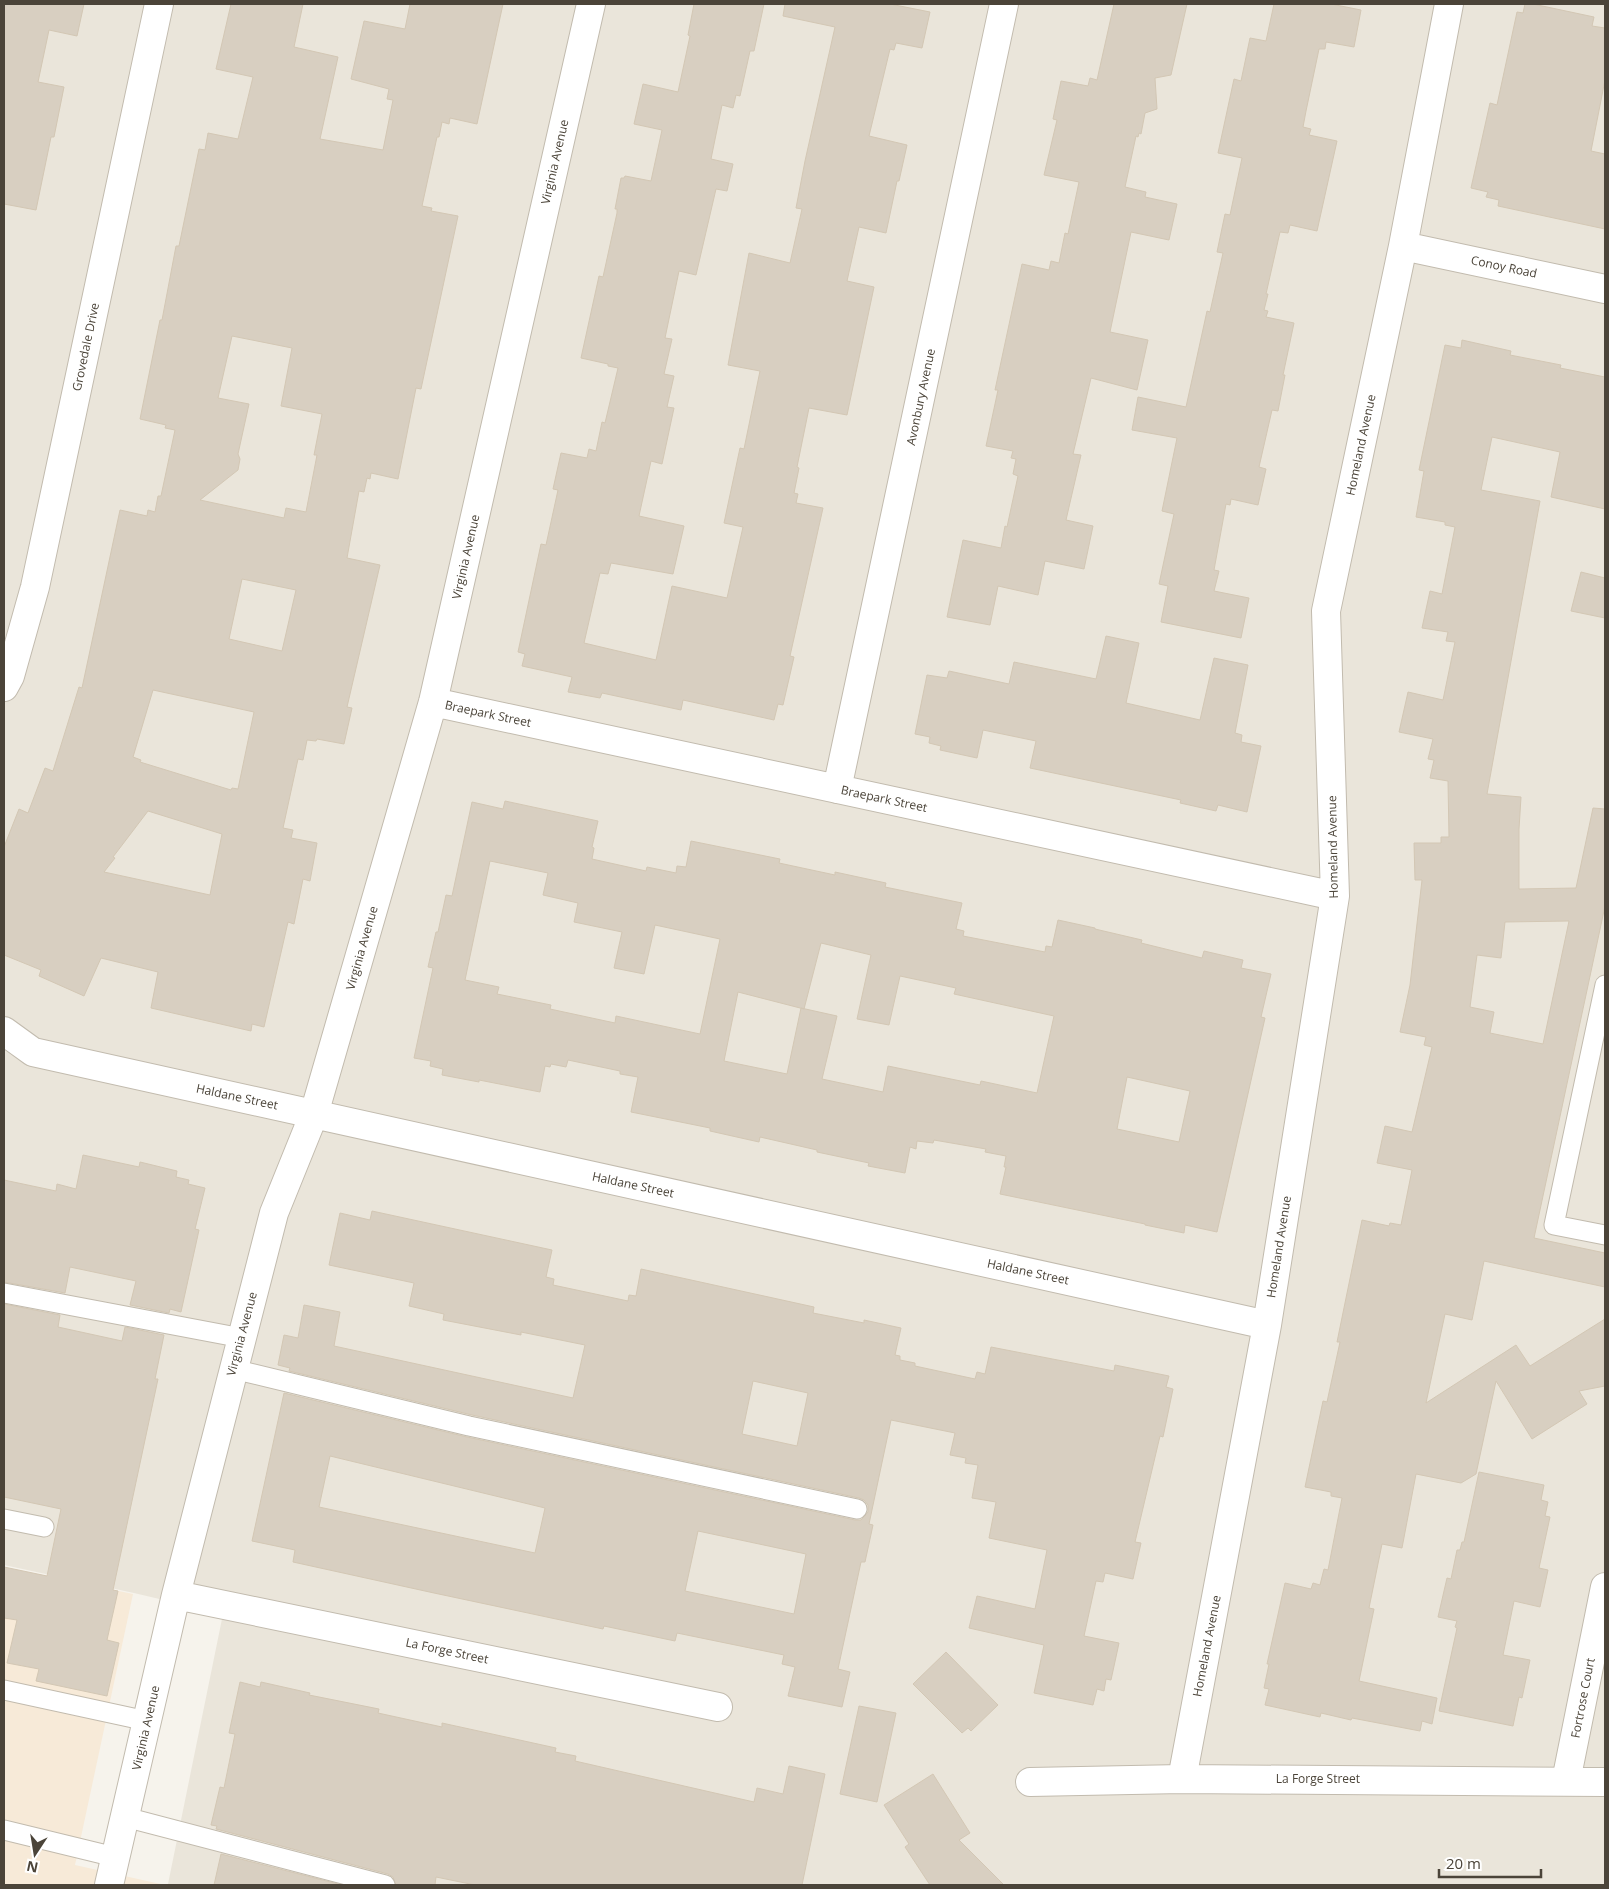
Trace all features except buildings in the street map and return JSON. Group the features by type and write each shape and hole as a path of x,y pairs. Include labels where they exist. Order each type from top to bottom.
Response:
{"street":[{"name":"Grovedale Drive","path":"4,687 10,676 35,586 159,4"},
{"name":"Virginia Avenue","path":"109,1885 176,1595 274,1213 314,1114 433,702 591,4"},
{"name":"Avonbury Avenue","path":"837,789 1004,4"},
{"name":"Homeland Avenue","path":"1182,1779 1267,1325 1336,896 1326,610 1403,246 1449,4"},
{"name":"Conoy Road","path":"1403,246 1605,289"},
{"name":"Braepark Street","path":"433,702 1336,896"},
{"name":"Haldane Street","path":"4,1031 33,1052 1267,1325"},
{"name":"Fortrose Court","path":"1566,1780 1605,1587"},
{"name":"La Forge Street","path":"176,1595 718,1707"},
{"name":"La Forge Street","path":"1030,1782 1182,1779 1566,1780 1605,1782"}],"lane":[{"path":"1605,985 1554,1225 1605,1235"},
{"path":"4,1293 242,1338"},
{"path":"233,1369 469,1426 857,1509"},
{"path":"4,1518 44,1527"},
{"path":"4,1690 147,1721"},
{"path":"125,1816 385,1885"},
{"path":"4,1830 115,1857"}],"shaded area":[{"path":"4,4 1605,4 1605,1885 168,1884 223,1614 4,1565"},
{"path":"4,1567 133,1594 75,1865 165,1885 4,1885"}]}
